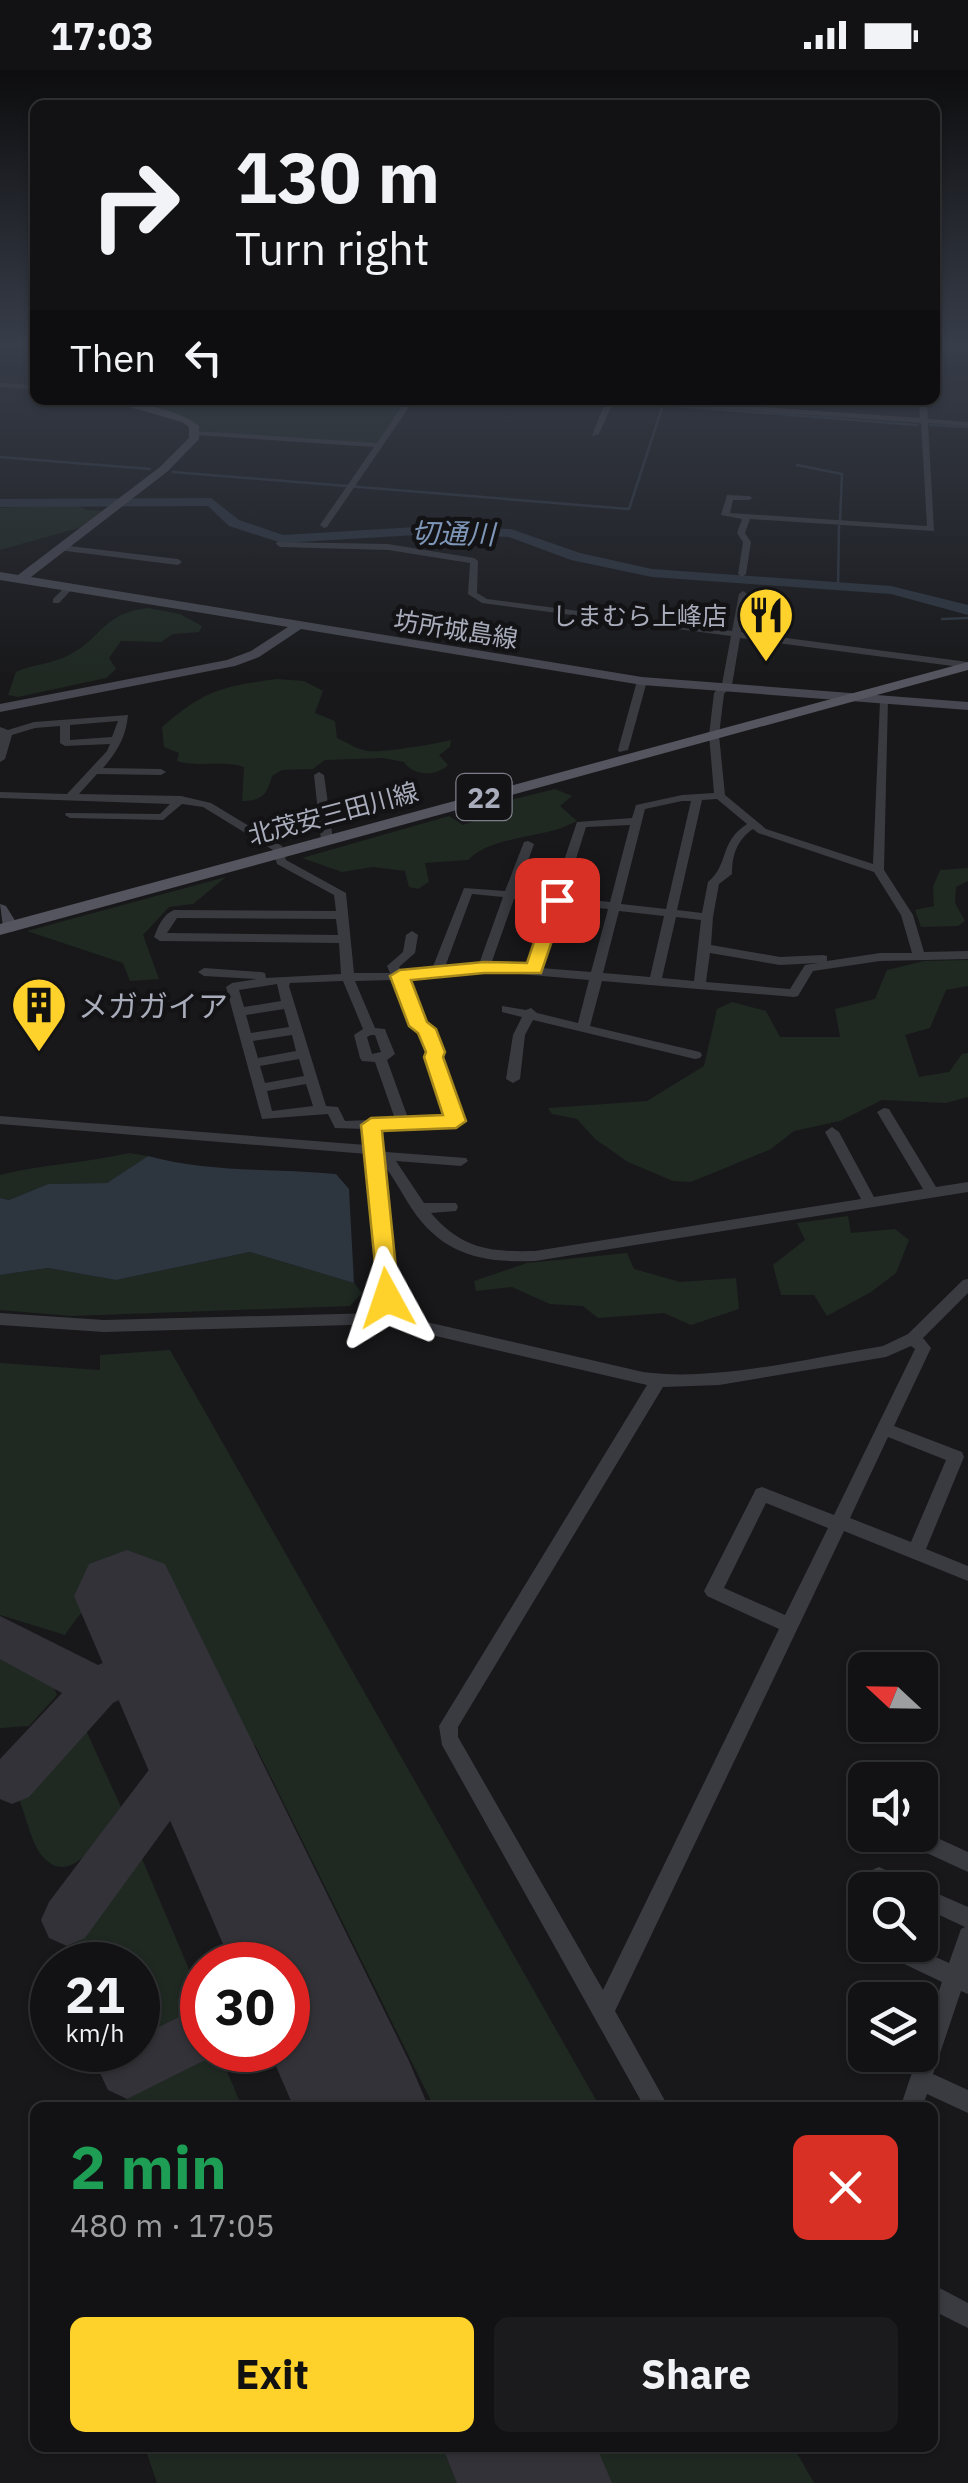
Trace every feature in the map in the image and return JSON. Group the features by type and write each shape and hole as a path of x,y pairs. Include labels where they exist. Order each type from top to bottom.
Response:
{"main road":[{"path":"20,580 175,456"},
{"name":"坊所城島線","path":"0,576 642,681 968,706"},
{"path":"0,708 230,662 255,654 297,626"},
{"name":"北茂安三田川線","path":"6,928 968,665"},
{"path":"0,910 6,928"}],"street":[{"path":"324,525 373,456"},
{"path":"749,498 730,497 724,516 931,529 926,456"},
{"path":"742,574 747,542 741,532 746,518"},
{"path":"280,544 436,552 477,564 472,594 484,601 968,665"},
{"path":"62,548 178,562"},
{"path":"56,602 69,588"},
{"path":"742,594 727,685 722,689 714,735 720,796 751,826 878,870"},
{"path":"623,750 642,681"},
{"path":"885,701 878,870 907,915 919,955"},
{"path":"0,758 4,732 34,725 124,717 118,740 72,796"},
{"path":"65,724 65,743 118,740"},
{"path":"93,770 161,772"},
{"path":"319,775 327,840"},
{"path":"0,795 181,799 207,805 278,848 281,862 340,893 348,978 370,1032 380,1032 388,1054 380,1058 403,1123"},
{"path":"584,1025 640,808 646,804 720,796"},
{"path":"655,981 698,797"},
{"path":"70,815 163,817 181,799"},
{"path":"535,969 581,824 636,821"},
{"path":"699,986 714,882 726,874 724,862 742,829 751,826"},
{"path":"484,967 528,844"},
{"path":"438,970 468,890 707,917"},
{"path":"342,914 174,914 160,938 344,938"},
{"path":"285,979 232,986 266,1116 333,1110 340,1125 456,1121 427,1029 418,1026 393,966 409,952 412,935"},
{"path":"704,948 780,961 968,955"},
{"path":"204,972 285,979 348,978 484,967 794,994 809,968 880,957"},
{"path":"285,979 322,1110"},
{"path":"238,1012 289,1004"},
{"path":"506,1008 695,1054"},
{"path":"513,1080 519,1035 530,1012"},
{"path":"246,1038 297,1030"},
{"path":"252,1063 304,1054"},
{"path":"259,1088 312,1079"},
{"path":"884,1112 932,1193"},
{"path":"0,1120 461,1161"},
{"path":"371,1125 378,1153 387,1298 384,1318"},
{"path":"832,1132 870,1202"},
{"path":"378,1153 393,1163 429,1225 448,1241 476,1253 502,1258 536,1256 968,1187"},
{"path":"419,1208 451,1206"},
{"path":"0,1320 104,1326 384,1318 658,1381 719,1379 886,1351 912,1338 968,1284"},
{"path":"604,2010 922,1348 912,1338"},
{"path":"655,2102 448,1739 448,1726 658,1381"},
{"path":"884,1428 956,1457 916,1552"},
{"path":"789,1625 714,1591 762,1494 968,1574"},
{"path":"938,1848 968,1862"},
{"path":"938,1904 968,1918"},
{"path":"913,2102 961,1980 968,1936"},
{"path":"922,1962 961,1980"},
{"path":"920,2079 968,2102"},
{"path":"938,2299 968,2316"}],"shaded area":[{"path":"75,504 86,510 103,511 82,527 0,550 0,508"},
{"path":"148,608 180,614 202,626 199,632 173,634 161,642 121,641 109,658 116,669 106,678 18,697 8,695 16,672 69,655 121,615"},
{"path":"277,679 304,681 323,691 315,713 335,721 337,738 352,746 375,751 451,740 450,747 439,755 448,765 425,773 404,762 383,758 325,760 313,769 282,770 272,776 263,796 242,801 244,767 177,761 179,753 164,747 162,727 203,697 242,684"},
{"path":"555,789 572,796 560,806 577,821 491,846 468,860 425,863 429,882 418,889 409,887 405,871 373,867 342,872 302,858 449,816 463,825 499,812 494,804"},
{"path":"968,868 968,881 956,887 955,903 965,921 958,926 921,927 915,910 934,906 933,887 940,870"},
{"path":"226,877 193,904 169,907 143,935 159,979 130,981 123,963 27,931"},
{"path":"968,960 968,986 946,990 930,1028 905,1035 919,1077 949,1072 962,1054 968,1053 968,1097 946,1103 882,1100 840,1121 794,1131 771,1149 691,1182 673,1181 628,1162 595,1139 577,1119 552,1114 548,1108 647,1101 704,1066 717,1009 732,1002 766,1011 780,1037 840,1037 835,1009 875,999 887,970 924,961"},
{"path":"129,1153 148,1156 107,1183 48,1184 9,1200 0,1198 0,1175"},
{"path":"148,1156 218,1168 336,1174 349,1189 354,1283 250,1252 116,1280 48,1268 0,1275 0,1198 9,1200 48,1184 107,1183"},
{"path":"848,1216 851,1233 895,1229 909,1240 896,1273 827,1316 814,1295 781,1295 773,1265 805,1240 797,1223"},
{"path":"250,1252 354,1283 362,1293 350,1306 71,1316 0,1310 0,1275 48,1268 116,1280"},
{"path":"627,1253 634,1269 680,1282 736,1278 739,1309 691,1325 664,1313 598,1318 583,1306 550,1304 512,1287 476,1291 474,1281 527,1263"},
{"path":"170,1350 597,2102 432,2102 255,1745 231,1750 149,1585 109,1592 90,1604 65,1635 0,1615 0,1363 100,1370 100,1355"},
{"path":"0,1656 41,1675 57,1695 29,1726 0,1728"},
{"path":"84,1726 121,1807 79,1861 56,1866 36,1847 19,1799 65,1737"},
{"path":"140,1854 180,1948 180,2020 160,2029 160,1942 76,1942 83,1927"},
{"path":"180,2067 180,2072 227,2072 240,2102 121,2102"},
{"path":"146,2452 447,2452 460,2483 157,2483"},
{"path":"562,2452 796,2452 814,2483 577,2483"}],"waterway":[{"path":"173,472 629,509 646,456"},
{"path":"0,457 150,469"},
{"path":"797,465 842,474 840,521"},
{"name":"切通川","path":"0,503 211,502 234,523 282,539 433,530 511,533 576,557 652,573 891,590 968,610"},
{"path":"838,588 839,526"},
{"path":"942,619 968,618"}],"taxiway":[{"path":"0,1636 97,1688"},
{"path":"97,1688 156,1660"},
{"path":"12,1781 97,1688"},
{"path":"67,1920 196,1746"},
{"path":"160,2054 180,2044"}],"runway":[{"path":"127,1596 359,2102"},
{"path":"521,2452 535,2483"}],"place":[{"name":"しまむら上峰店","path":"766,664"},
{"name":"メガガイア","path":"39,1054"}],"route":[{"path":"387,1298 371,1125 456,1121 434,1057 436,1052 427,1029 418,1026 400,976 484,967 535,969 557,900"}]}
